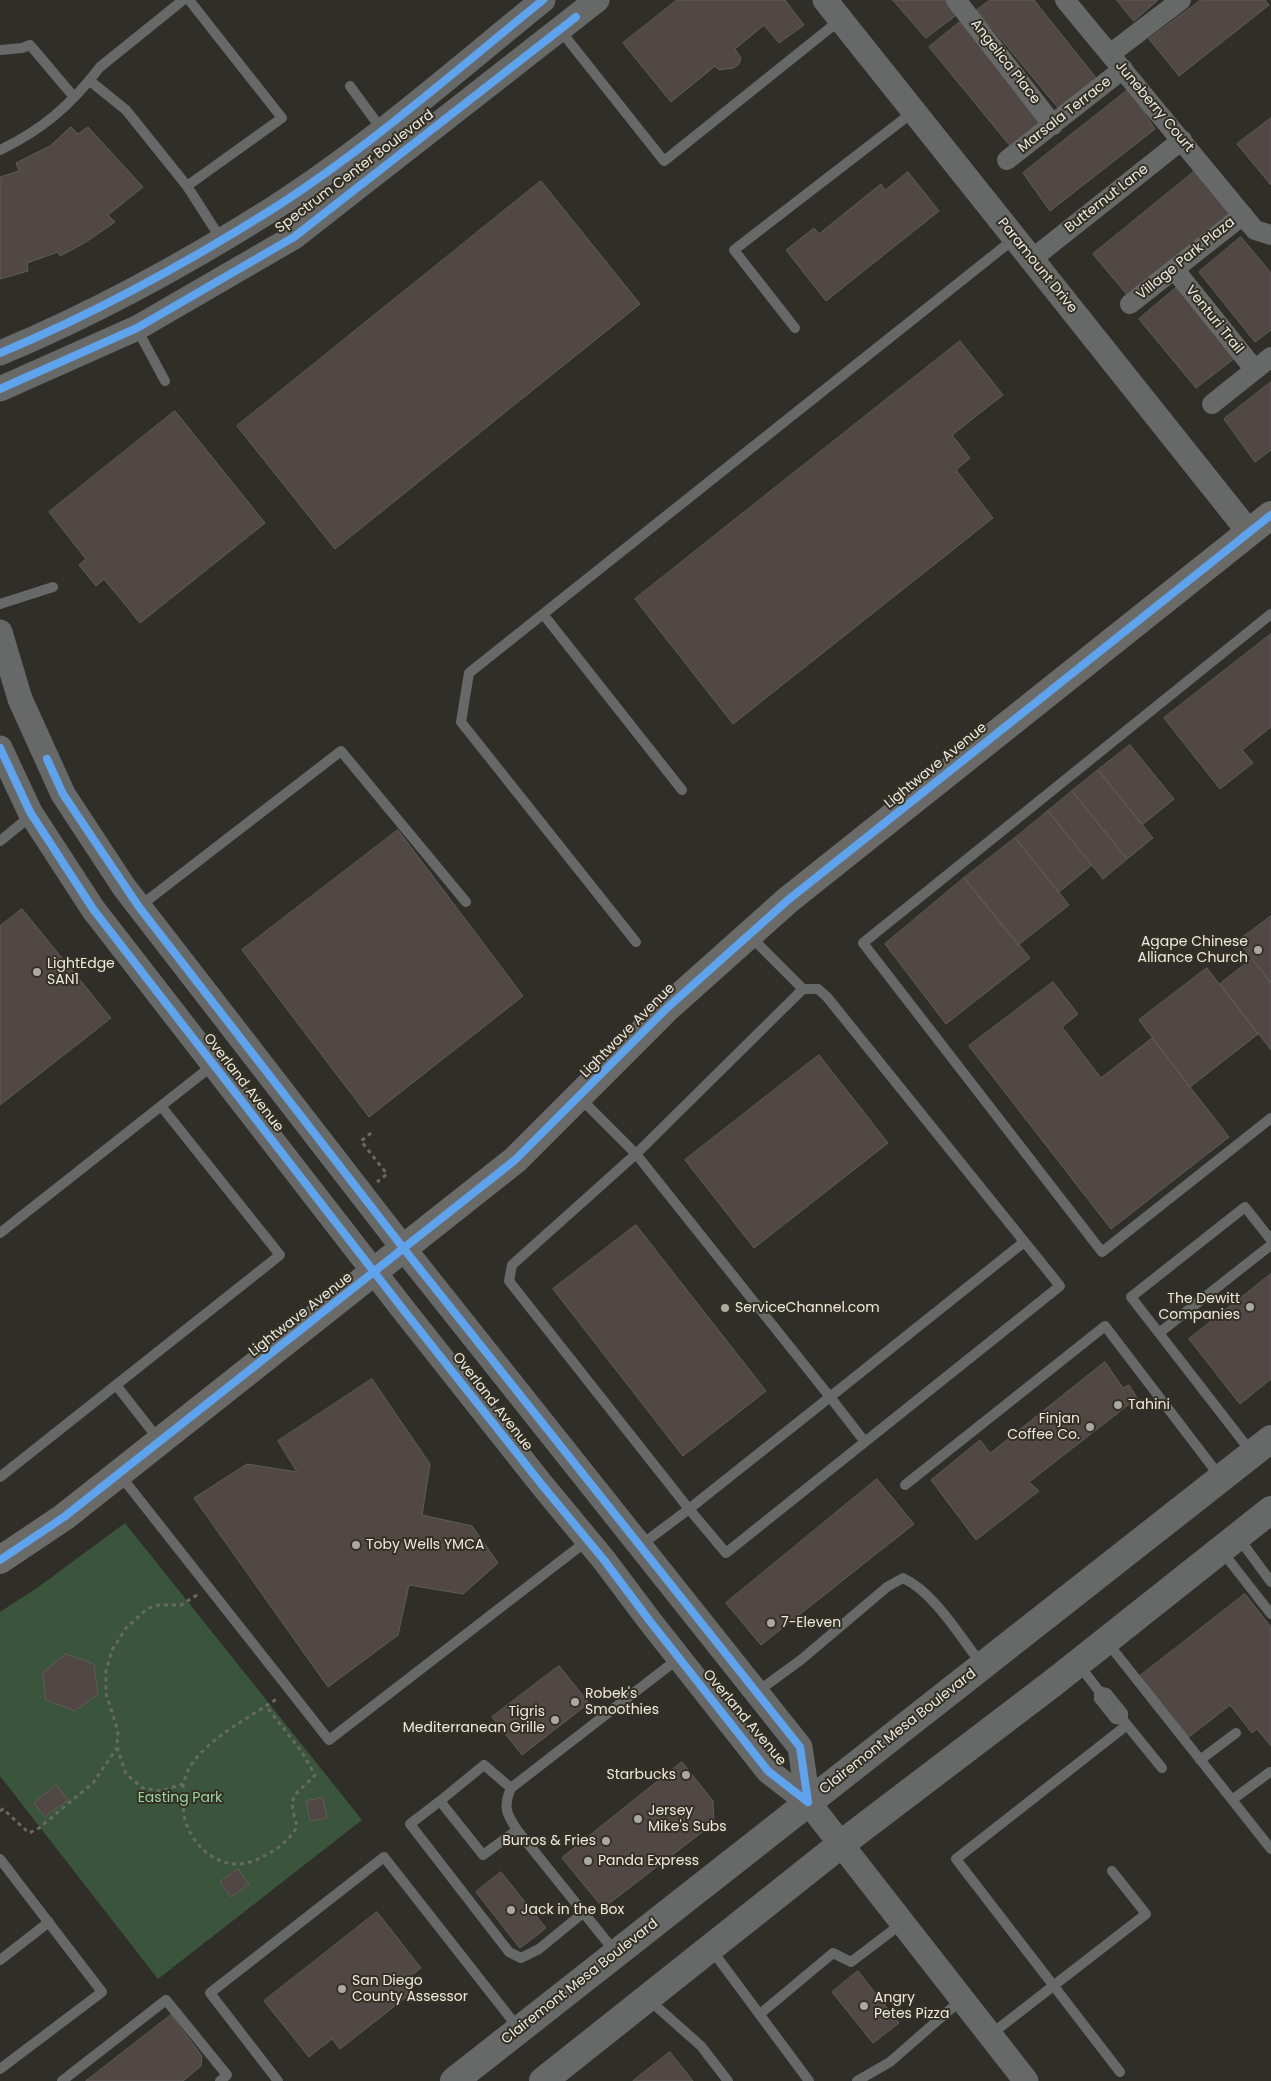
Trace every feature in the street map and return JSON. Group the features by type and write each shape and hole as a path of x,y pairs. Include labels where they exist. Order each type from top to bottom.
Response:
{"main road":[{"name":"Lightwave Avenue","path":"0,1560 64,1518 515,1160 668,1008 788,900 1271,515"},
{"name":"Clairemont Mesa Boulevard","path":"454,2081 1262,1446"},
{"path":"543,2081 840,1845 1078,1663 1271,1510"}],"street":[{"name":"Spectrum Center Boulevard","path":"0,353 120,298 271,210 382,130 544,0"},
{"name":"Spectrum Center Boulevard","path":"0,389 137,328 294,237 597,0"},
{"name":"Paramount Drive","path":"825,0 1250,532"},
{"name":"Angelica Place","path":"956,0 1053,125"},
{"name":"Juneberry Court","path":"1065,0 1255,230 1271,236"},
{"path":"1110,54 1178,1"},
{"name":"Marsala Terrace","path":"1008,160 1123,70"},
{"name":"Butternut Lane","path":"1032,259 1182,140"},
{"name":"Village Park Plaza","path":"1130,304 1243,215"},
{"name":"Venturi Trail","path":"1174,269 1255,370"},
{"path":"1212,404 1271,357"},
{"name":"Overland Avenue","path":"0,632 20,699 63,794 139,907 404,1249 800,1747 808,1802"},
{"name":"Overland Avenue","path":"0,748 32,816 93,909 375,1272 542,1485 588,1540 768,1771 808,1802 901,1924 1026,2081"}],"lane":[{"path":"0,150 23,139 51,120 90,81 100,68 183,0"},
{"path":"187,186 282,118 189,0"},
{"path":"560,29 664,161 840,19"},
{"path":"0,50 22,48 30,45 74,97"},
{"path":"90,81 126,110 187,186 221,239"},
{"path":"350,86 382,130"},
{"path":"795,328 734,250 914,111"},
{"path":"636,942 461,722 469,673 1015,238"},
{"path":"137,328 165,381"},
{"path":"0,604 53,588"},
{"path":"543,614 682,790"},
{"path":"1271,614 863,944 1102,1252 1271,1118"},
{"path":"139,907 341,751 466,902"},
{"path":"0,841 32,816"},
{"path":"749,935 803,990"},
{"path":"818,989 827,998 1060,1286 726,1553 509,1281 512,1265 636,1154 803,990 818,989"},
{"path":"0,1233 214,1064"},
{"path":"579,1098 636,1154 865,1442"},
{"path":"0,1477 280,1256 161,1106"},
{"path":"1262,1446 1159,1333 1131,1296 1245,1207 1271,1240"},
{"path":"641,1545 689,1509 1024,1242"},
{"path":"1159,1333 1271,1245"},
{"path":"905,1485 1105,1326 1221,1479"},
{"path":"116,1385 160,1442"},
{"path":"119,1474 328,1740 588,1540"},
{"path":"1229,1543 1271,1582"},
{"path":"1229,1543 1271,1614"},
{"path":"756,1693 802,1659 887,1587 903,1578 914,1583 927,1593 982,1666"},
{"path":"1106,1641 1271,1849"},
{"path":"616,1954 517,1830 508,1816 506,1802 511,1788 679,1658"},
{"path":"1078,1663 1099,1691 1107,1692 1123,1712 1125,1722 1162,1768"},
{"path":"1120,2072 956,1858 1125,1722"},
{"path":"1200,1760 1236,1734"},
{"path":"511,1788 484,1765 410,1824 509,1952 521,1958 539,1949 583,1913"},
{"path":"1232,1800 1270,1772"},
{"path":"440,1801 482,1855 517,1830"},
{"path":"278,2081 210,1994 384,1857 520,2030"},
{"path":"0,1859 102,1992 0,2069"},
{"path":"990,2035 1055,1987 1146,1914 1112,1871"},
{"path":"0,1960 49,1922"},
{"path":"760,2014 833,1953 852,1962 901,1924"},
{"path":"711,1948 810,2081"},
{"path":"647,1999 701,2046 728,2081"},
{"path":"62,2081 166,2000 227,2075 220,2081"},
{"path":"856,2081 890,2062 962,2000"}],"path":[{"path":"361,1194 387,1174 361,1141 372,1133"},
{"path":"183,1784 161,1791 143,1788 126,1774 117,1747 118,1731 106,1694 106,1672 112,1650 126,1628 147,1609 158,1605 181,1605 208,1588"},
{"path":"266,1706 302,1752 315,1775 296,1792 291,1805 297,1826 292,1836 271,1852 250,1863 237,1864 217,1860 202,1850 193,1837 184,1816 183,1784 192,1764 208,1747 225,1732 288,1690"},
{"path":"0,1811 3,1809 29,1833 39,1828 93,1783 117,1747"}],"green space":[{"name":"Easting Park","path":"125,1523 362,1820 158,1979 0,1776 0,1612 37,1588"}],"building":[{"path":"677,0 785,0 804,25 779,43 764,25 735,49 741,58 739,64 734,68 719,70 715,66 671,102 623,43"},
{"path":"893,0 949,0 959,13 926,38"},
{"path":"990,0 1034,0 1097,79 1059,109 977,10"},
{"path":"1117,0 1158,0 1134,21"},
{"path":"1201,0 1265,0 1269,5 1179,76 1149,39"},
{"path":"965,18 1045,121 1011,147 929,47"},
{"path":"1129,89 1155,129 1050,211 1023,173"},
{"path":"1271,118 1271,185 1237,144"},
{"path":"71,127 78,134 88,127 143,187 108,215 115,222 86,242 60,256 58,252 27,263 28,271 0,279 0,177 19,171 16,163 50,146"},
{"path":"1195,171 1230,214 1128,296 1093,254"},
{"path":"908,172 939,211 826,301 786,250 814,228 819,234 881,184 885,190"},
{"path":"541,181 640,304 335,549 237,426"},
{"path":"1241,237 1271,273 1271,330 1255,342 1199,272"},
{"path":"1177,287 1235,358 1196,388 1139,319"},
{"path":"960,341 1003,395 952,435 970,458 956,470 993,518 733,724 635,599"},
{"path":"1271,382 1271,450 1255,462 1224,419"},
{"path":"175,411 265,523 140,623 104,579 96,586 79,565 86,559 49,512"},
{"path":"1271,634 1271,727 1242,750 1253,763 1220,789 1164,718"},
{"path":"1130,745 1174,799 1142,825 1098,770"},
{"path":"1098,770 1153,838 1127,859 1072,791"},
{"path":"1072,791 1127,859 1103,879 1048,811"},
{"path":"1048,811 1092,865 1059,892 1015,838"},
{"path":"398,830 523,996 369,1117 242,950"},
{"path":"1015,838 1069,905 1018,945 964,878"},
{"path":"964,878 1030,958 946,1024 885,944"},
{"name":"LightEdge SAN1","path":"22,909 111,1018 0,1105 0,926"},
{"name":"Agape Chinese Alliance Church","path":"1271,916 1271,983 1238,941"},
{"path":"1252,959 1271,983 1271,1050 1220,984"},
{"path":"1207,968 1258,1034 1190,1087 1139,1020"},
{"path":"1053,982 1078,1014 1062,1027 1101,1078 1152,1038 1229,1137 1111,1229 969,1046"},
{"path":"819,1055 888,1143 754,1248 685,1160"},
{"path":"636,1225 766,1391 683,1456 553,1289"},
{"name":"The Dewitt Companies","path":"1271,1274 1271,1379 1240,1404 1189,1339"},
{"path":"1105,1362 1123,1388 1129,1385 1137,1398 1029,1482 1039,1491 976,1540 931,1480 980,1440 990,1453"},
{"name":"Toby Wells YMCA","path":"372,1379 430,1464 422,1515 472,1526 498,1563 463,1594 409,1585 398,1635 328,1687 194,1498 247,1464 297,1472 278,1441"},
{"path":"877,1479 914,1524 761,1645 726,1603"},
{"path":"1245,1594 1271,1627 1271,1746 1257,1729 1252,1733 1230,1705 1189,1737 1140,1676"},
{"path":"66,1654 94,1664 98,1694 75,1711 46,1700 43,1673"},
{"path":"559,1666 589,1703 522,1755 492,1717"},
{"path":"682,1762 713,1801 714,1823 603,1908 562,1858"},
{"path":"56,1785 68,1800 45,1817 34,1803"},
{"path":"323,1798 327,1818 310,1821 306,1801"},
{"path":"238,1869 249,1884 231,1897 220,1882"},
{"name":"Jack in the Box","path":"501,1872 546,1928 520,1948 476,1892"},
{"name":"San Diego County Assessor","path":"377,1912 421,1968 401,1984 410,1994 340,2049 332,2039 309,2057 264,2001"},
{"name":"Angry Petes Pizza","path":"858,1971 899,2023 873,2043 832,1992"},
{"path":"171,2015 202,2056 201,2066 183,2081 86,2081"},
{"path":"670,2052 693,2081 633,2081"}],"cycle path":[{"path":"0,353 104,305 206,250 271,210 376,135 444,82 543,0"},
{"path":"0,389 137,328 294,237 576,17"},
{"path":"0,1560 64,1517 515,1160 667,1008 788,900 1271,515"},
{"path":"0,748 30,812 93,909 402,1308 604,1560 768,1771 808,1802"},
{"path":"47,759 63,794 139,907 404,1249 800,1747 808,1802"}],"place":[{"name":"Agape Chinese Alliance Church","path":"1258,950"},
{"name":"LightEdge SAN1","path":"37,972"},
{"name":"The Dewitt Companies","path":"1250,1307"},
{"name":"ServiceChannel.com","path":"725,1308"},
{"name":"Tahini","path":"1118,1405"},
{"name":"Finjan Coffee Co.","path":"1090,1427"},
{"name":"Toby Wells YMCA","path":"356,1545"},
{"name":"7-Eleven","path":"771,1623"},
{"name":"Robek's Smoothies","path":"575,1702"},
{"name":"Tigris Mediterranean Grille","path":"555,1720"},
{"name":"Starbucks","path":"686,1775"},
{"name":"Jersey Mike's Subs","path":"638,1819"},
{"name":"Burros & Fries","path":"606,1841"},
{"name":"Panda Express","path":"588,1861"},
{"name":"Jack in the Box","path":"511,1910"},
{"name":"San Diego County Assessor","path":"342,1989"},
{"name":"Angry Petes Pizza","path":"864,2006"}]}
